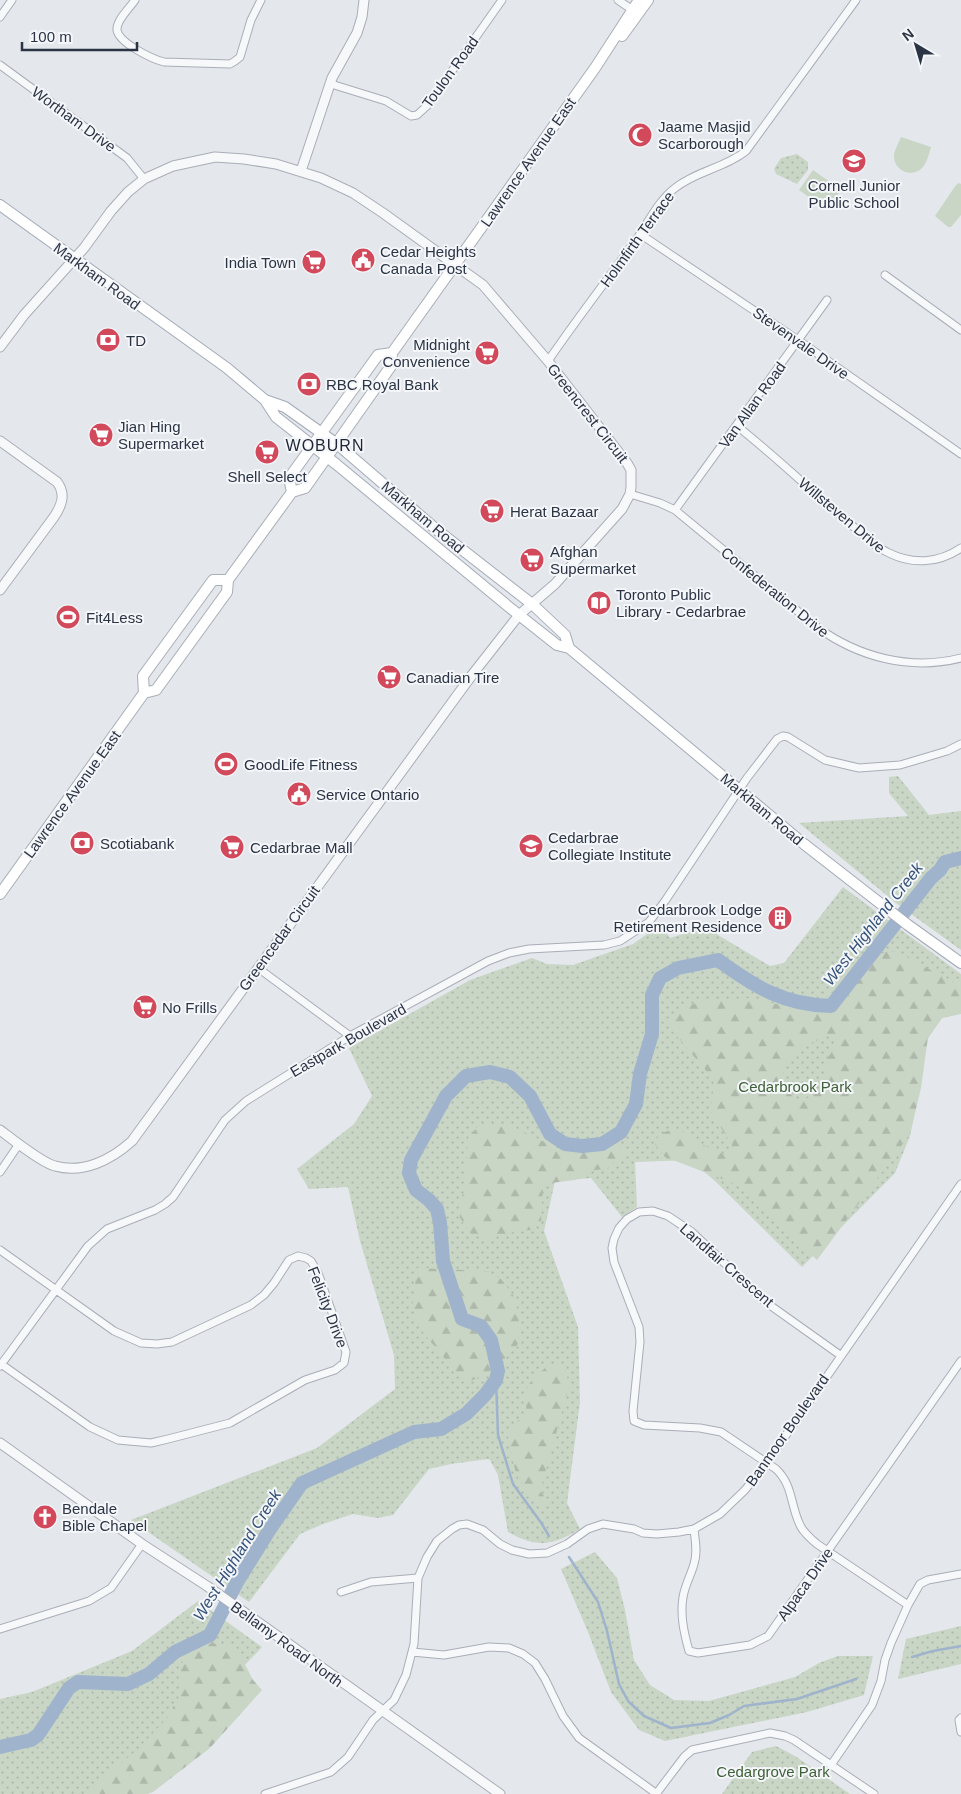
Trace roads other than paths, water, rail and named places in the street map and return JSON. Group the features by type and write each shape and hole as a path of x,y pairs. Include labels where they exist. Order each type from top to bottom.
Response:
{"main road":[{"name":"Lawrence Avenue East","path":"635,12 639,0"},
{"name":"Lawrence Avenue East","path":"144,693 156,690 227,592 228,580 292,492 305,488 337,444 391,366 392,353 635,12 648,0"},
{"name":"Markham Road","path":"0,205 74,260 227,368 265,400 276,417 557,646 569,648 804,844 908,925 961,963"},
{"name":"Lawrence Avenue East","path":"292,492 289,478 321,433 378,354 392,353"},
{"name":"Markham Road","path":"265,400 285,407 337,444 437,530 532,604 565,635 569,648"},
{"name":"Lawrence Avenue East","path":"0,894 144,693 143,676 212,580 228,580"}],"street":[{"path":"0,17 12,0"},
{"path":"135,0 118,23 117,30 121,38 128,44 156,60 164,62 230,64 240,58 252,20 261,0"},
{"path":"301,171 331,84 340,63 357,33 362,17 364,0"},
{"name":"Toulon Road","path":"331,84 386,101 410,116 417,115 428,105 502,0"},
{"path":"618,0 635,12"},
{"name":"Holmfirth Terrace","path":"548,361 664,199 675,187 731,161 746,151 856,0"},
{"name":"Wortham Drive","path":"0,65 127,158 144,179"},
{"name":"Greencrest Circuit","path":"0,347 24,315 88,243 111,211 128,192 144,179 173,166 215,157 276,164 321,178 360,198 456,264 483,285 548,361 627,463 631,476 630,494"},
{"name":"Stevenvale Drive","path":"640,234 798,340 961,454"},
{"path":"885,275 961,330"},
{"name":"Van Allan Road","path":"675,510 827,300"},
{"name":"Willsteven Drive","path":"737,426 880,548 900,558 922,561 945,557 961,548"},
{"path":"0,441 57,482 63,498 54,517 0,590"},
{"path":"519,615 555,584 622,509 630,494"},
{"name":"Confederation Drive","path":"630,494 660,503 675,510 817,627 853,648 896,661 933,663 961,658"},
{"name":"Greencedar Circuit","path":"0,1130 53,1166 74,1170 100,1163 122,1150 132,1141 150,1119 436,724 519,615"},
{"name":"Eastpark Boulevard","path":"1,1365 88,1246 107,1229 155,1210 173,1197 225,1120 246,1101 350,1036 488,961 529,949 604,945 620,940 649,922 657,913 739,790 777,739 783,736 825,760 860,768 900,765 947,751 961,744"},
{"path":"258,968 350,1036"},
{"path":"0,1172 20,1144"},
{"name":"Banmoor Boulevard","path":"265,1794 331,1772 348,1757 373,1720 394,1700 406,1675 414,1644 418,1578 426,1557 437,1541 459,1525 467,1524 483,1530 500,1544 512,1550 529,1554 547,1553 567,1544 588,1529 603,1524 657,1534 694,1528 720,1514 744,1491 766,1462 840,1355 958,1195 961,1184"},
{"name":"Landfair Crescent","path":"766,1462 721,1432 700,1428 644,1425 634,1421 633,1411 640,1342 639,1327 614,1262 612,1248 619,1228 627,1219 639,1212 653,1211 668,1216 692,1232 764,1300 840,1355"},
{"path":"0,1250 56,1288"},
{"name":"Felicity Drive","path":"1,1365 90,1427 118,1440 151,1443 230,1423 305,1380 335,1370 344,1363 346,1358 344,1343 318,1273 311,1261 298,1256 289,1260 264,1295 251,1305 172,1342 157,1344 141,1343 114,1331 56,1288"},
{"name":"Alpaca Drive","path":"694,1528 696,1542 695,1562 683,1595 681,1612 689,1651 698,1653 750,1645 768,1636 961,1361"},
{"name":"Bellamy Road North","path":"0,1443 142,1544 207,1586 500,1794"},
{"path":"766,1462 784,1477 797,1516 806,1534 828,1552 908,1605"},
{"path":"0,1629 88,1601 111,1588 142,1544"},
{"path":"831,1765 872,1705 881,1681 885,1660 908,1605 920,1584 928,1580 961,1574"},
{"path":"341,1592 371,1582 418,1578"},
{"path":"412,1652 444,1655 489,1647 509,1648 523,1654 535,1663 546,1679 563,1716 579,1738 656,1794 684,1756 692,1750 770,1733 794,1740 874,1794"},
{"path":"961,1718 961,1732"}],"waterway":[{"name":"West Highland Creek","path":"0,1747 31,1740 38,1735 69,1688 78,1682 128,1684 149,1674 175,1652 210,1635 237,1582 270,1529 302,1483 414,1432 441,1429 466,1414 485,1395 496,1380 498,1371 491,1340 481,1326 462,1319 443,1261 437,1209 416,1190 409,1173 411,1160 446,1096 466,1076 490,1072 510,1077 530,1096 550,1134 565,1144 582,1146 602,1144 621,1132 636,1104 640,1074 652,1034 652,995 660,978 678,968 718,960 771,993 799,1002 831,1006 945,862 961,858"},
{"path":"496,1380 498,1435 513,1484 549,1536"},
{"path":"569,1557 598,1602 607,1631 619,1684 628,1701 644,1716 671,1728 710,1723 744,1706 797,1699 856,1679"},
{"path":"912,1657 961,1646"}],"place":[{"name":"Jaame Masjid Scarborough","path":"640,135"},
{"name":"Cornell Junior Public School","path":"854,161"},
{"name":"Cedar Heights Canada Post","path":"363,260"},
{"name":"India Town","path":"314,262"},
{"name":"TD","path":"108,340"},
{"name":"Midnight Convenience","path":"487,353"},
{"name":"RBC Royal Bank","path":"309,384"},
{"name":"Jian Hing Supermarket","path":"101,435"},
{"name":"Shell Select","path":"267,452"},
{"name":"Herat Bazaar","path":"492,511"},
{"name":"Afghan Supermarket","path":"532,560"},
{"name":"Toronto Public Library - Cedarbrae","path":"599,603"},
{"name":"Fit4Less","path":"68,617"},
{"name":"Canadian Tire","path":"389,677"},
{"name":"GoodLife Fitness","path":"226,764"},
{"name":"Service Ontario","path":"299,794"},
{"name":"Scotiabank","path":"82,843"},
{"name":"Cedarbrae Collegiate Institute","path":"531,846"},
{"name":"Cedarbrae Mall","path":"232,847"},
{"name":"Cedarbrook Lodge Retirement Residence","path":"780,918"},
{"name":"No Frills","path":"145,1007"},
{"name":"Bendale Bible Chapel","path":"45,1517"}],"district":[{"name":"WOBURN","path":"325,445"}],"park label":[{"name":"Cedarbrook Park","path":"795,1086"},
{"name":"Cedargrove Park","path":"773,1771"}]}
